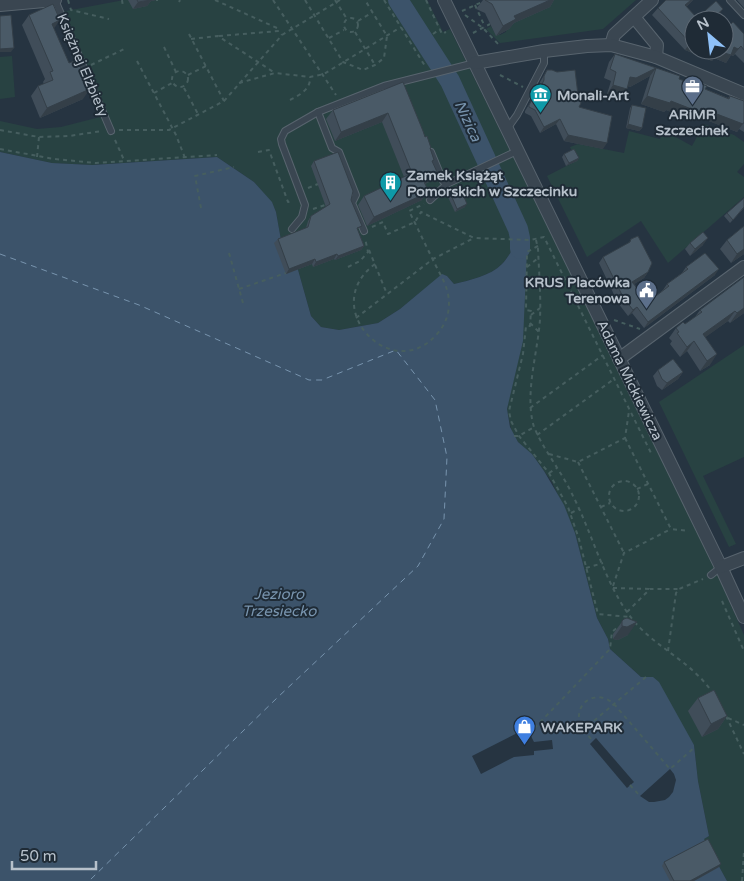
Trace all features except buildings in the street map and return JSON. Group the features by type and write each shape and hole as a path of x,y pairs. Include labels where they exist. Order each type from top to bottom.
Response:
{"street":[{"path":"0,4 55,0"},
{"name":"Adama Mickiewicza","path":"444,0 721,567 744,618"},
{"path":"611,45 614,35 652,0"},
{"path":"634,17 657,45 656,57"},
{"path":"474,64 587,46 611,45 656,57 744,94"},
{"path":"619,359 744,267"},
{"path":"721,567 744,558"}],"lane":[{"name":"Księżnej Elżbiety","path":"55,0 111,130"},
{"path":"730,0 744,15"},
{"path":"507,129 517,115 544,64 544,52"},
{"path":"292,229 299,222 306,205 281,139 285,131 318,112 384,86 474,64"},
{"path":"403,81 406,88"},
{"path":"318,112 332,148 339,152 356,195 352,203 364,231"},
{"path":"428,144 442,181 447,184"},
{"path":"430,200 447,184 517,151"},
{"path":"711,575 721,567"}],"path":[{"path":"68,0 72,10 109,18"},
{"path":"122,0 123,7"},
{"path":"215,0 277,28 282,35"},
{"path":"273,0 331,86"},
{"path":"305,0 343,62 363,70 375,65 384,58 387,36 365,0"},
{"path":"0,130 39,137 111,130 165,130 173,128 224,101 282,35 340,0"},
{"path":"384,0 432,74"},
{"path":"426,0 442,34 450,31"},
{"path":"336,1 347,19"},
{"path":"484,1 462,13 484,27"},
{"path":"474,5 484,27 500,46"},
{"path":"357,22 373,12"},
{"path":"347,19 352,18 357,22 358,27 355,32"},
{"path":"344,29 347,19"},
{"path":"472,34 490,24"},
{"path":"239,83 275,73 310,77 324,74 401,27"},
{"path":"329,38 344,29"},
{"path":"344,29 349,33 355,32"},
{"path":"433,34 440,29"},
{"path":"191,39 279,31"},
{"path":"355,32 375,65"},
{"path":"189,34 224,101"},
{"path":"218,36 275,73"},
{"path":"164,47 176,72"},
{"path":"84,68 124,48"},
{"path":"138,61 173,128 185,158"},
{"path":"187,75 206,66"},
{"path":"182,71 187,75 188,82 184,87 177,88 172,83 172,77 176,72 182,71"},
{"path":"500,75 530,91"},
{"path":"290,100 300,96 308,87 310,77"},
{"path":"154,93 172,83"},
{"path":"184,87 198,114"},
{"path":"111,130 124,161"},
{"path":"37,157 39,137"},
{"path":"0,149 37,157 86,162 217,155"},
{"path":"258,152 269,150 288,202 302,197"},
{"path":"201,208 195,176 234,167"},
{"path":"313,186 318,184"},
{"path":"375,264 366,272 357,287 354,305 356,318 361,327 368,336 381,346 396,350 412,349 428,342 441,330 445,322 449,304 447,288 409,211 430,200"},
{"path":"304,213 325,205"},
{"path":"387,294 362,232 383,222 388,234 414,222 422,212 474,238 536,240 544,237 655,461"},
{"path":"356,318 433,259 474,238"},
{"path":"536,240 538,246 540,308 530,408 537,435 558,468 580,509 613,588 630,617 643,631 699,676 714,695"},
{"path":"348,267 365,256 368,252 368,246"},
{"path":"538,246 527,252 526,310 531,311 530,326 526,326 523,354 509,411 513,426 549,474 571,513 598,614 630,617"},
{"path":"229,253 243,303"},
{"path":"527,267 538,258"},
{"path":"239,289 290,272"},
{"path":"531,315 540,308"},
{"path":"614,320 643,330"},
{"path":"530,323 538,332"},
{"path":"530,408 603,356"},
{"path":"537,435 614,379"},
{"path":"630,410 624,438 671,529"},
{"path":"514,436 520,436 534,427"},
{"path":"549,454 578,462 624,438"},
{"path":"578,462 624,553 613,588"},
{"path":"549,474 558,468"},
{"path":"623,480 630,482 637,489 639,495 638,502 630,509 620,510 614,508 610,503 608,496 610,489 617,482 623,480"},
{"path":"637,489 648,484"},
{"path":"601,507 610,503"},
{"path":"571,513 580,509"},
{"path":"624,553 671,529 689,531 687,526"},
{"path":"586,568 603,564"},
{"path":"613,588 680,589 711,575"},
{"path":"627,612 650,589"},
{"path":"668,651 674,599 680,589"},
{"path":"721,597 744,651"},
{"path":"625,621 630,617"},
{"path":"529,734 610,649 612,632 620,625"},
{"path":"583,730 646,677"},
{"path":"593,741 583,730 579,715 582,705 586,701 600,697 610,700 614,704 670,769 695,748"},
{"path":"724,713 744,754"},
{"path":"728,718 744,725"},
{"path":"630,785 640,796"},
{"path":"742,881 744,851"}],"green space":[{"path":"124,0 427,0 443,32 450,29 707,551 744,635 744,881 727,881 703,839 709,836 698,781 694,745 646,677 641,677 610,649 608,639 597,618 575,533 552,482 534,457 518,442 512,433 507,411 526,250 514,248 497,268 486,275 473,279 454,284 447,276 442,275 400,309 378,323 339,330 321,327 311,316 295,259 281,240 276,212 272,203 254,182 217,157 92,165 52,163 0,152 0,121 37,129 61,127 100,117 55,13"},
{"path":"547,0 636,0 603,29 500,43 486,29 491,26 496,35 500,35 506,32 507,25 549,7"},
{"path":"12,56 15,97 0,99 0,57"},
{"path":"704,124 734,135 744,142 744,164 737,172 744,177 744,197 668,263 641,221 587,257 547,176 576,161 570,147 578,144 624,153 629,131 660,139 663,130 692,146"},
{"path":"744,345 744,457 703,476 736,544 729,547 659,402"}],"water":[{"name":"Jezioro Trzesiecko","path":"0,152 52,163 92,165 217,157 254,182 272,202 276,212 281,240 295,259 311,316 321,327 339,330 378,323 400,309 442,274 447,276 454,284 473,279 486,275 497,268 514,248 527,250 523,341 507,409 510,427 518,442 532,454 544,471 564,505 575,533 597,618 608,639 610,649 641,677 653,677 659,682 694,745 698,781 709,836 704,839 727,881 0,881"}],"pier":[{"path":"527,728 534,742 552,740 553,749 534,751 534,755 514,757 481,774 472,756"},
{"path":"596,738 634,782 627,788 590,744"},
{"path":"670,769 676,780 673,792 669,797 665,800 649,802 640,796"}],"waterway":[{"name":"Nizica","path":"398,0 450,81 518,229 520,249"}],"ferry route":[{"path":"0,254 139,305 309,380 322,380 396,350 435,400 447,457 444,519 418,566 278,697 89,881"}],"place":[{"name":"ARiMR Szczecinek","path":"692,105"},
{"name":"Monali-Art","path":"541,114"},
{"name":"Zamek Książąt Pomorskich w Szczecinku","path":"391,202"},
{"name":"KRUS Placówka Terenowa","path":"646,309"},
{"name":"WAKEPARK","path":"525,746"}]}
